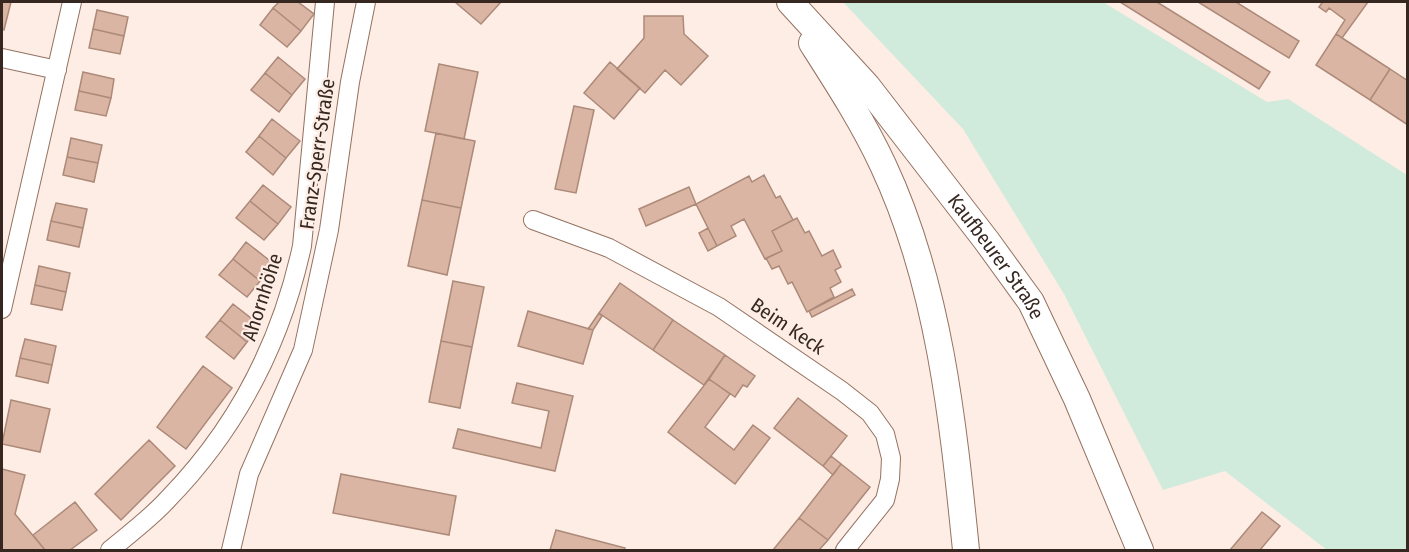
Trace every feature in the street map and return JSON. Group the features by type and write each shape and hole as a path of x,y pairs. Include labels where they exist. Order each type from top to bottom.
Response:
{"street":[{"path":"2,309 4,284 72,2"},
{"name":"Ahornhöhe","path":"110,550 167,500 206,458 258,376 294,284 302,246 325,2"},
{"name":"Franz-Sperr-Straße","path":"231,550 249,474 303,350 330,230 350,82 366,2"},
{"name":"Kaufbeurer Straße","path":"788,2 848,100 883,165 911,237 932,316 949,401 966,550"},
{"name":"Kaufbeurer Straße","path":"788,2 867,86 986,240 1030,302 1077,399 1140,550"},
{"path":"2,57 57,70"},
{"name":"Beim Keck","path":"533,220 609,248 719,307 842,391 870,413 885,434 891,458 890,479 885,500 845,550"}],"green space":[{"path":"843,2 1103,2 1267,102 1288,99 1407,175 1407,550 1327,550 1225,471 1163,490 1064,294 963,129"}],"building":[{"path":"2,2 11,2 4,30 2,29"},
{"path":"279,2 298,2 314,14 301,31 273,8"},
{"path":"455,2 501,2 481,24"},
{"path":"1120,2 1157,2 1270,72 1259,89"},
{"path":"1198,2 1236,2 1299,41 1289,58"},
{"path":"1319,2 1368,2 1342,38 1336,34 1345,20 1329,8 1326,12 1319,7 1322,3"},
{"path":"273,8 301,31 287,47 260,25"},
{"path":"97,10 128,17 124,36 93,29"},
{"path":"644,16 683,16 684,34 708,56 681,85 665,70 645,93 617,69 644,38"},
{"path":"93,29 124,36 120,54 89,48"},
{"path":"1336,34 1390,69 1370,100 1316,65"},
{"path":"278,57 305,79 292,95 265,73"},
{"path":"610,62 640,88 614,119 584,93"},
{"path":"439,64 478,72 464,139 425,131"},
{"path":"1390,69 1408,81 1408,125 1370,100"},
{"path":"83,72 114,79 111,98 79,91"},
{"path":"265,73 292,95 279,112 251,90"},
{"path":"79,91 111,98 106,116 75,110"},
{"path":"574,106 594,110 576,193 555,189"},
{"path":"272,119 300,141 286,158 259,136"},
{"path":"436,133 475,141 461,208 422,200"},
{"path":"259,136 286,158 273,175 246,152"},
{"path":"71,138 102,145 98,163 67,157"},
{"path":"67,157 98,163 94,182 63,175"},
{"path":"764,175 776,198 780,196 793,220 772,231 782,251 765,259 744,219 731,226 736,236 717,246 696,204 749,176 752,182"},
{"path":"263,185 291,207 278,224 250,201"},
{"path":"689,187 696,204 646,226 639,209"},
{"path":"422,200 461,208 447,275 408,266"},
{"path":"250,201 278,224 264,240 236,218"},
{"path":"56,203 87,209 83,228 51,221"},
{"path":"797,218 805,233 809,231 822,256 833,250 841,267 835,270 841,282 830,288 834,297 807,312 792,282 788,284 779,266 772,269 766,258 782,251 772,231"},
{"path":"51,221 83,228 79,247 47,240"},
{"path":"708,228 717,246 708,251 699,233"},
{"path":"246,242 274,264 260,281 233,259"},
{"path":"233,259 260,281 247,297 219,275"},
{"path":"39,266 70,273 66,292 35,285"},
{"path":"453,281 484,287 472,347 441,341"},
{"path":"620,283 673,320 653,350 599,313"},
{"path":"35,285 66,292 62,310 31,304"},
{"path":"852,289 855,295 812,317 809,311"},
{"path":"233,304 261,326 247,342 220,320"},
{"path":"528,311 593,330 583,364 518,346"},
{"path":"599,313 602,316 593,330 588,329"},
{"path":"220,320 247,342 234,359 206,337"},
{"path":"673,320 725,355 704,385 653,350"},
{"path":"25,339 56,346 52,365 20,358"},
{"path":"441,341 472,347 460,408 429,402"},
{"path":"725,355 755,376 747,387 743,385 735,397 709,379"},
{"path":"20,358 52,365 48,383 16,376"},
{"path":"203,366 232,388 186,449 157,427"},
{"path":"709,379 730,394 705,427 734,450 753,425 770,438 735,484 668,432"},
{"path":"517,383 573,396 555,471 453,448 458,429 541,448 549,411 512,403"},
{"path":"798,398 847,436 823,466 774,428"},
{"path":"11,400 50,409 40,452 2,444"},
{"path":"149,440 175,466 121,520 95,494"},
{"path":"831,456 841,464 833,475 823,466"},
{"path":"841,464 870,487 828,540 799,518"},
{"path":"2,469 25,475 15,514 45,550 2,550"},
{"path":"341,474 456,496 449,535 333,513"},
{"path":"75,502 97,530 70,550 45,550 33,535"},
{"path":"1262,512 1280,526 1260,550 1230,550"},
{"path":"799,518 828,540 819,550 773,550"},
{"path":"556,530 625,548 624,550 550,550"}]}
